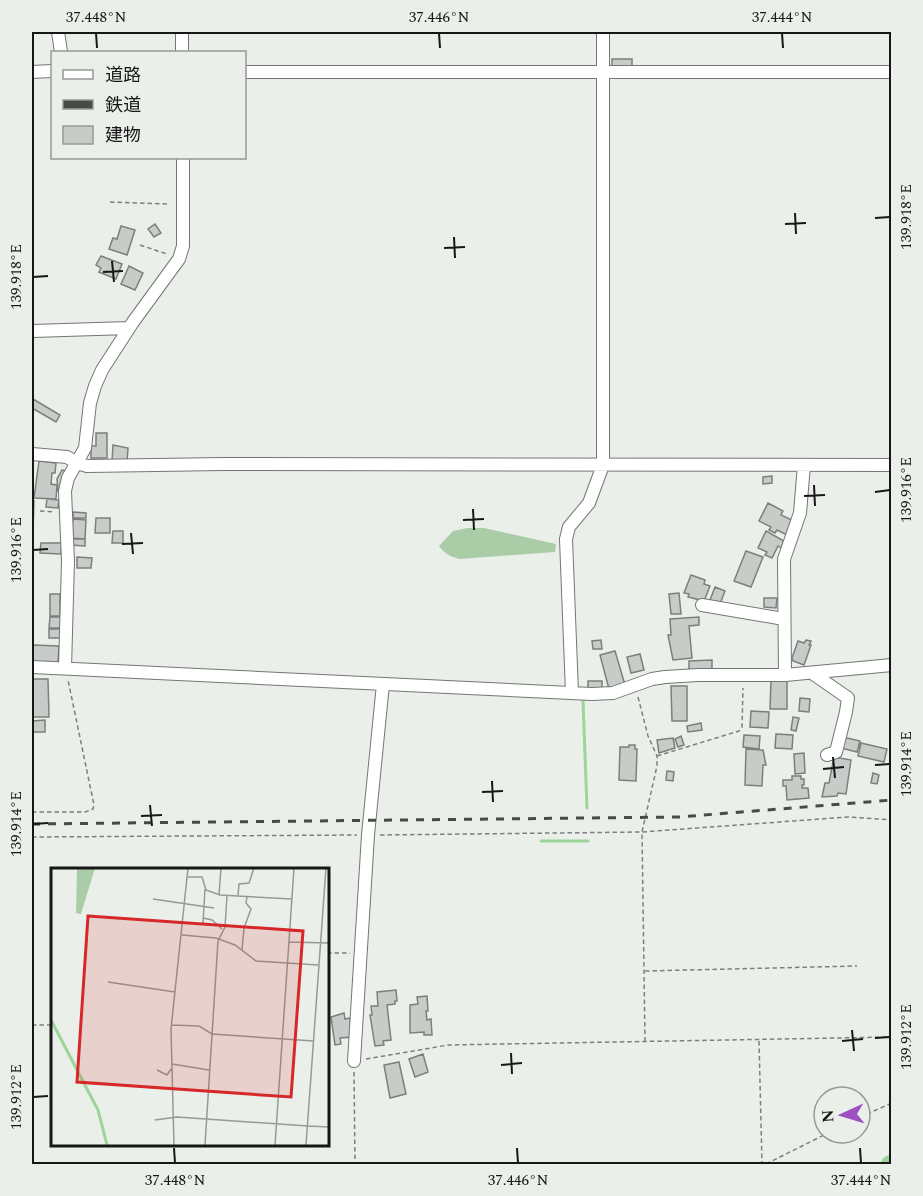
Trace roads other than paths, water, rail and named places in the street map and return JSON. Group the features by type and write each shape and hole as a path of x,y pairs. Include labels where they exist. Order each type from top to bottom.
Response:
{"street":[{"path":"58,32 61,51"},
{"path":"182,32 182,51"},
{"path":"572,693 566,539 569,527 589,503 603,465 603,32"},
{"path":"32,72 51,71"},
{"path":"246,72 891,72"},
{"path":"65,669 68,561 65,491 68,478 85,448 90,403 102,370 179,259 183,246 183,159"},
{"path":"32,331 129,328"},
{"path":"32,454 67,457 87,466 223,464 891,465"},
{"path":"785,675 784,559 800,513 804,465"},
{"path":"702,605 784,619"},
{"path":"32,667 572,693 613,693 652,679 665,677 785,675 891,665"},
{"path":"812,673 848,698 836,752 827,755"},
{"path":"354,1061 368,835 383,684"}],"waterway":[{"path":"583,701 587,808"},
{"path":"541,841 588,841"}],"railway":[{"path":"32,824 679,817 892,800"}]}
